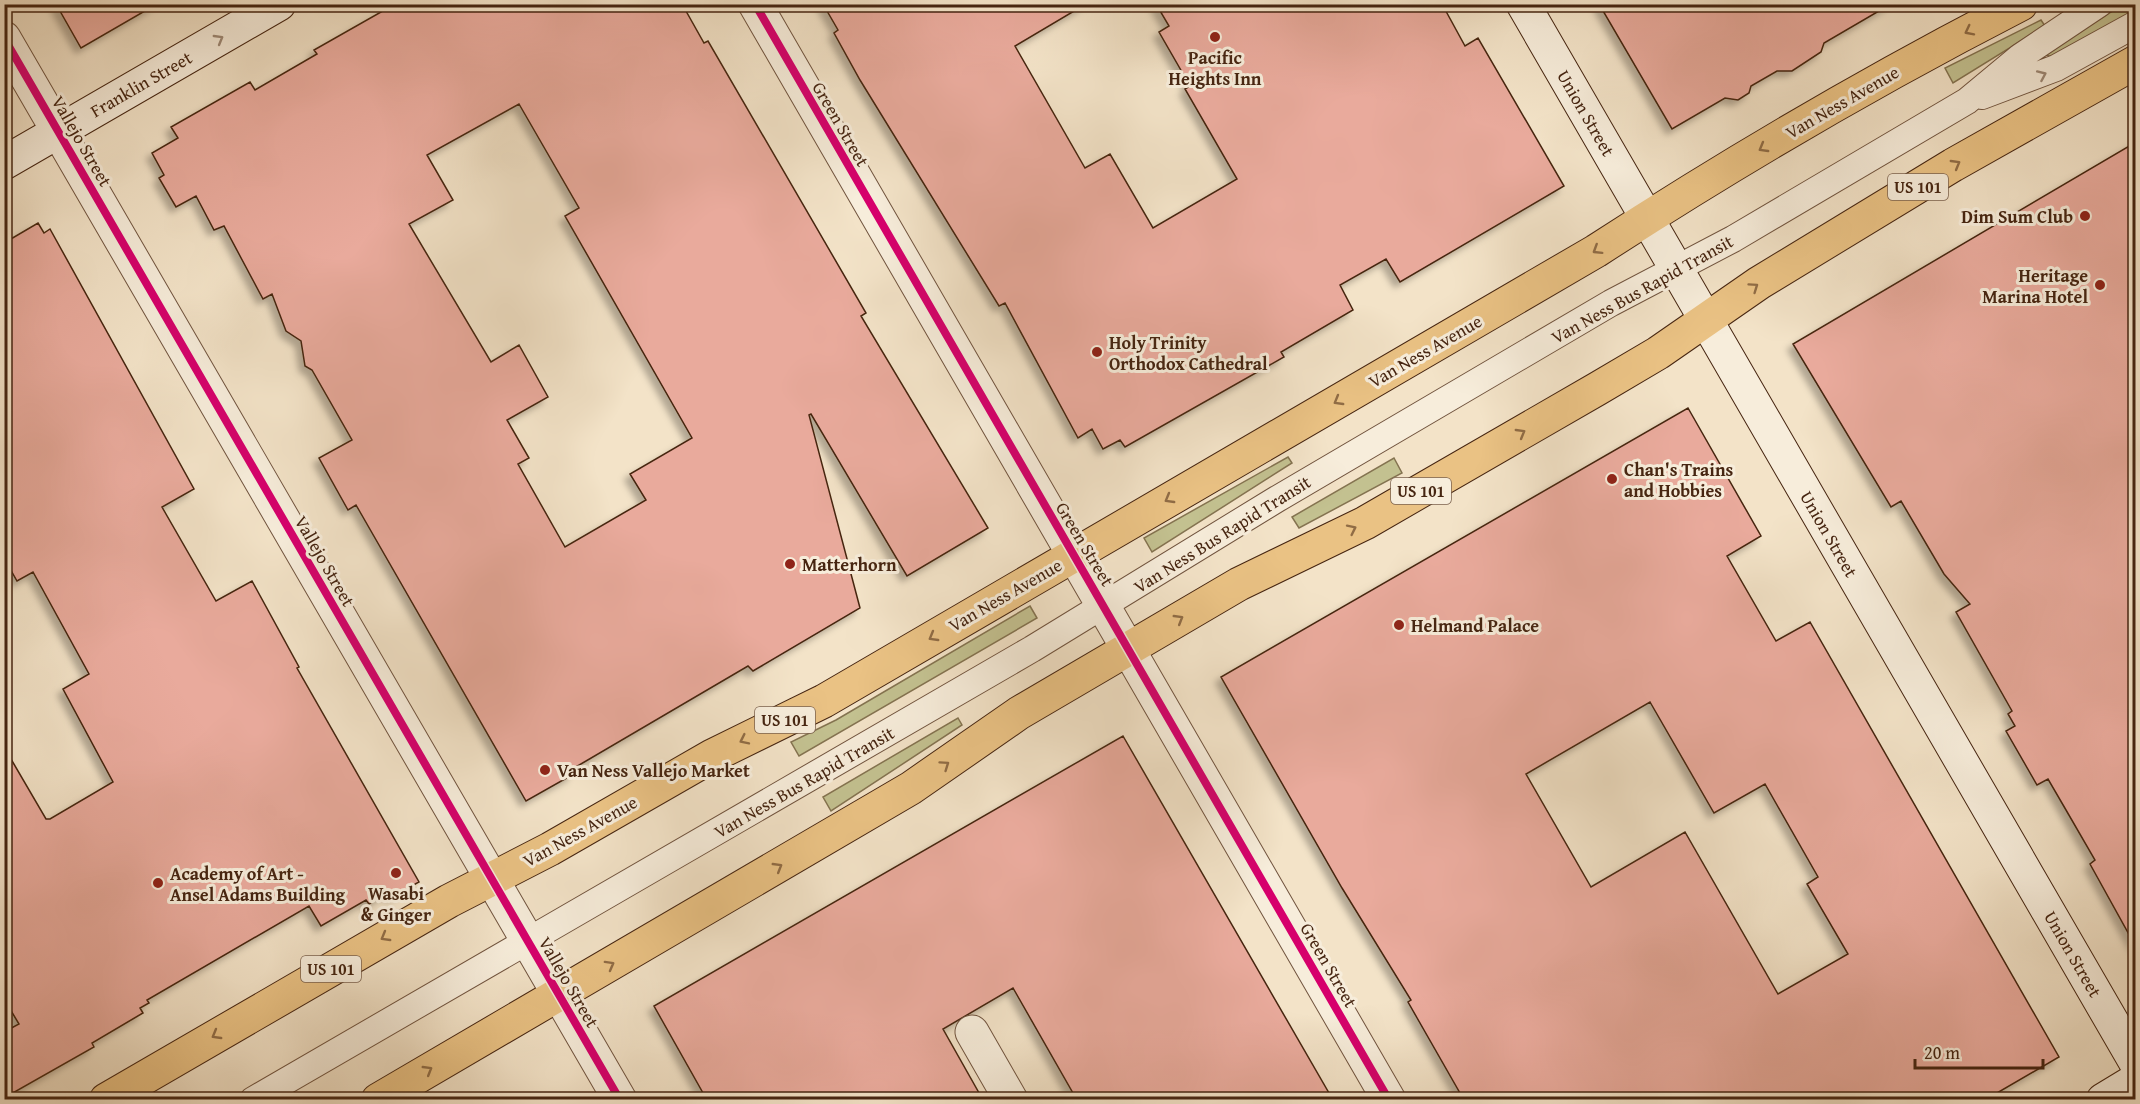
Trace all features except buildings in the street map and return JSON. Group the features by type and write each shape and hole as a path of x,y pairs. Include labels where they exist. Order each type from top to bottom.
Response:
{"highway":[{"name":"Van Ness Avenue","path":"106,1100 415,920 550,849 712,756 824,701 1596,252 1702,183 1933,50 2021,4"},
{"name":"US 101","path":"378,1100 911,788 1019,713 1239,584 1365,523 1638,365 1759,283 1943,171 2136,62"}],"street":[{"name":"Franklin Street","path":"4,163 279,4"},
{"name":"Green Street","path":"754,4 1105,606 1389,1100"},
{"name":"Union Street","path":"1523,4 2136,1063"},
{"name":"Vallejo Street","path":"4,38 620,1100"},
{"path":"972,1032 1011,1100"},
{"path":"2103,1100 2136,1080"}],"lane":[{"name":"Van Ness Bus Rapid Transit","path":"257,1098 1105,606 1399,427 1623,296 1750,230 1967,101 2029,51 2099,4"},
{"name":"Van Ness Bus Rapid Transit","path":"1967,101 2046,73 2136,24"}],"shaded area":[{"path":"2122,5 2135,5 2135,10 2052,57 2046,55 2047,52"},
{"path":"2041,20 2045,26 1953,83 1945,68"},
{"path":"1288,457 1292,463 1152,552 1144,538"},
{"path":"1394,458 1402,473 1299,528 1292,517"},
{"path":"1030,606 1037,618 799,756 791,742 836,720"},
{"path":"958,718 962,725 831,811 823,797"}],"cycle path":[{"path":"755,4 1389,1100"},
{"path":"4,38 620,1100"}],"place":[{"name":"Pacific Heights Inn","path":"1215,37"},
{"name":"Dim Sum Club","path":"2085,216"},
{"name":"Heritage Marina Hotel","path":"2100,285"},
{"name":"Holy Trinity Orthodox Cathedral","path":"1097,352"},
{"name":"Chan's Trains and Hobbies","path":"1612,479"},
{"name":"Matterhorn","path":"790,564"},
{"name":"Helmand Palace","path":"1399,625"},
{"name":"Van Ness Vallejo Market","path":"545,770"},
{"name":"Wasabi & Ginger","path":"396,873"},
{"name":"Academy of Art - Ansel Adams Building","path":"158,883"}]}
